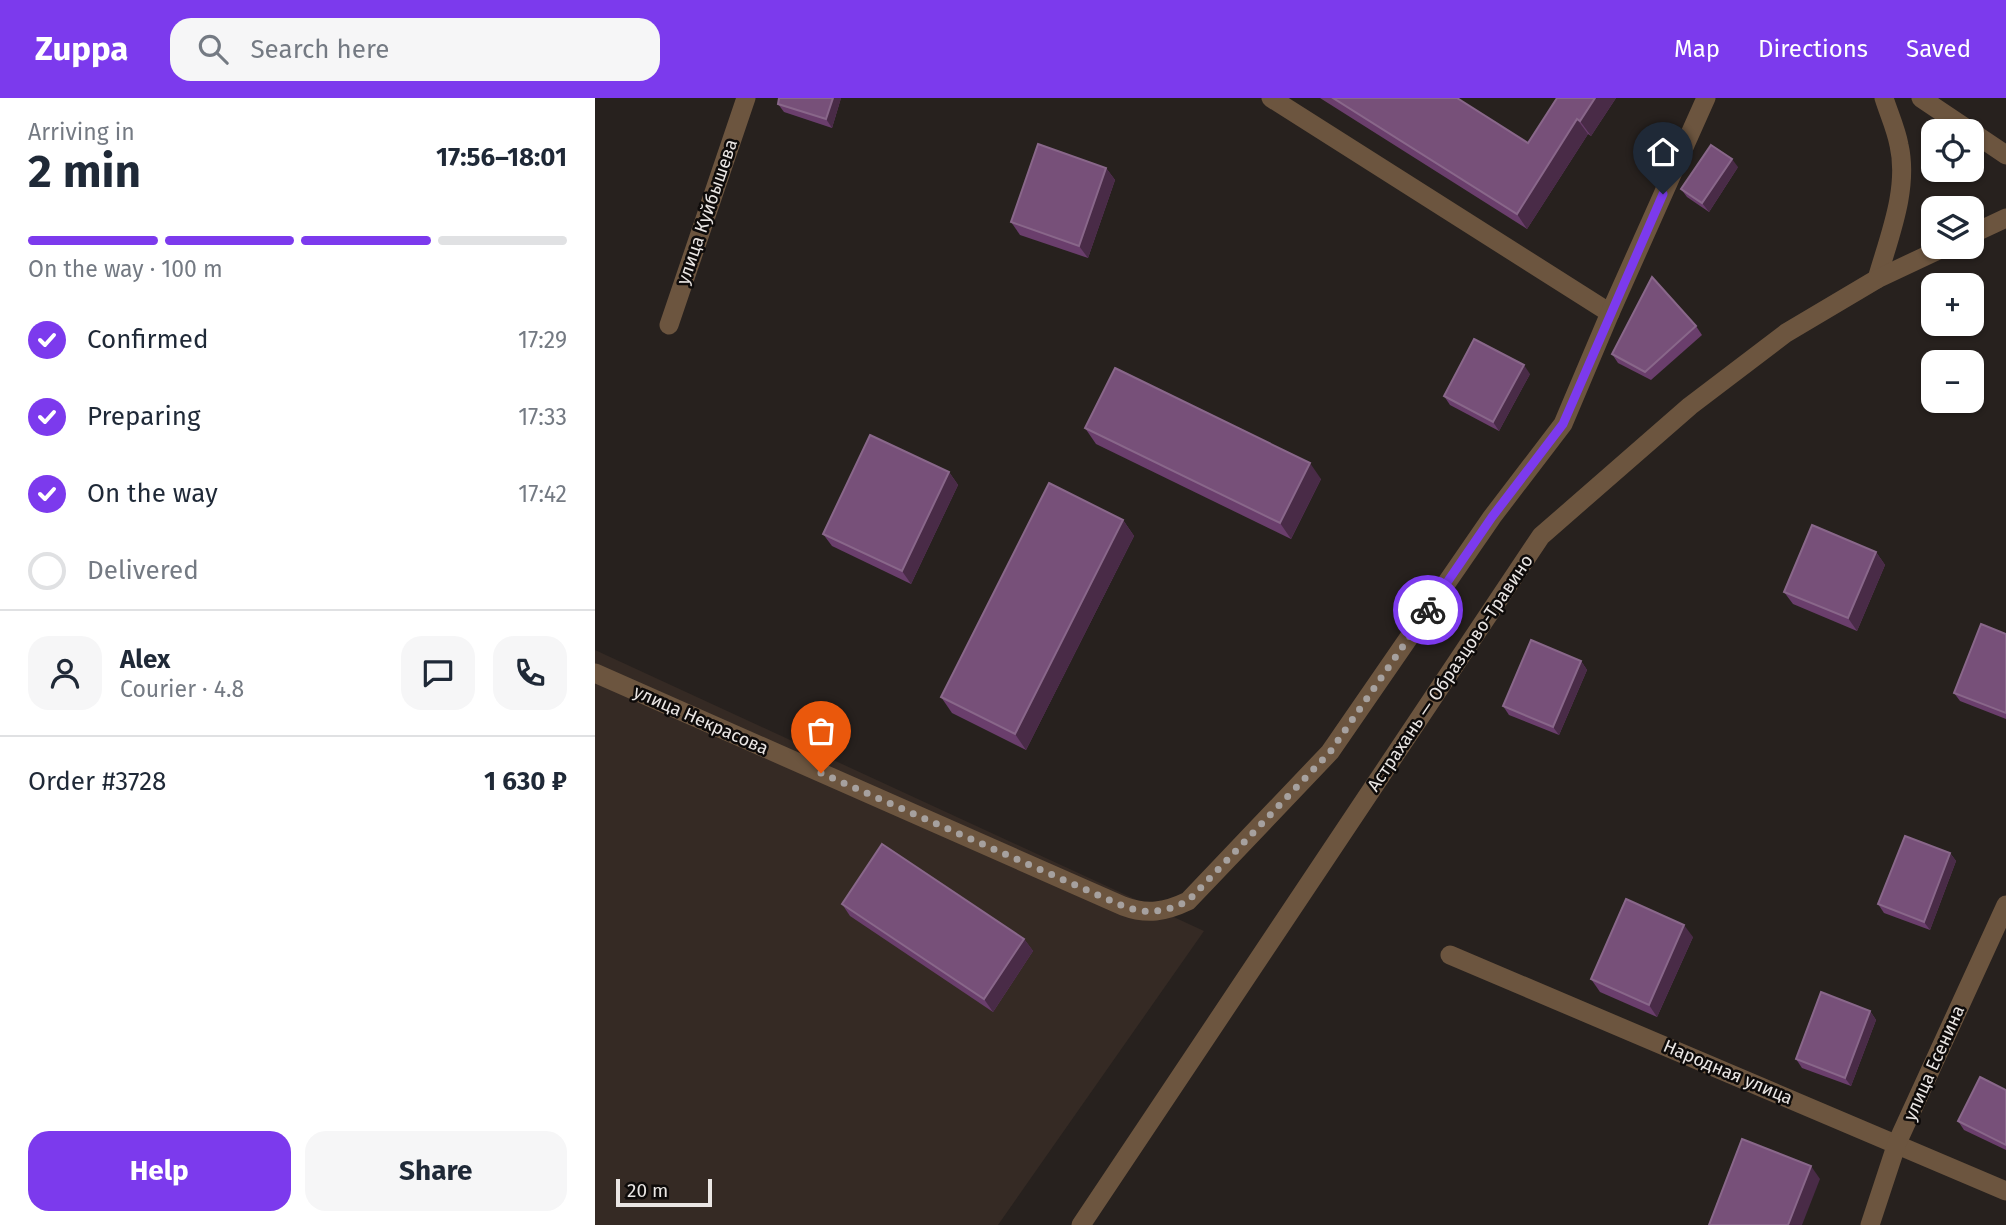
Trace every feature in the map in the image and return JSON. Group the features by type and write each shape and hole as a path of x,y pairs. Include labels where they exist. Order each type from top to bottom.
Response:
{"street":[{"name":"улица Куйбышева","path":"669,325 746,98"},
{"path":"1271,98 1610,313 1706,98"},
{"path":"1877,279 1899,200 1902,174 1900,146 1884,98"},
{"path":"1921,98 1952,119"},
{"path":"1984,141 2006,155"},
{"path":"1984,228 2006,218"},
{"name":"Астрахань — Образцово-Травино","path":"1081,1225 1541,536 1690,406 1786,333 1877,279 1921,258"},
{"name":"улица Некрасова","path":"595,673 1137,912 1154,913 1172,909 1188,901 1330,752 1492,517 1563,424 1610,313"},
{"name":"улица Есенина","path":"1870,1225 1897,1143 2006,905"},
{"name":"Народная улица","path":"1450,956 2006,1191"}],"shaded area":[{"path":"595,650 1204,931 998,1225 595,1225"}],"building":[{"path":"779,98 833,98 826,119 778,104"},
{"path":"1333,98 1457,98 1528,143 1557,98 1595,98 1580,121 1577,119 1517,214"},
{"path":"1038,144 1106,168 1079,246 1011,222"},
{"path":"1711,145 1732,159 1702,203 1681,189"},
{"path":"1652,277 1696,326 1645,372 1612,354"},
{"path":"1474,339 1524,365 1493,422 1444,396"},
{"path":"1115,368 1310,463 1280,523 1085,428"},
{"path":"870,435 949,472 902,571 823,534"},
{"path":"1049,483 1123,520 1015,734 941,697"},
{"path":"1812,525 1876,552 1848,618 1784,592"},
{"path":"1981,624 2006,634 2006,713 1954,693"},
{"path":"1531,640 1581,661 1553,727 1503,706"},
{"path":"1905,836 1950,853 1924,922 1878,904"},
{"path":"882,844 1024,939 984,999 842,904"},
{"path":"1626,899 1684,925 1649,1005 1591,979"},
{"path":"1821,992 1870,1011 1845,1078 1796,1059"},
{"path":"1980,1077 2006,1090 2006,1145 1958,1121"},
{"path":"1742,1139 1811,1166 1788,1225 1709,1225"}],"way so far":[{"path":"821,773 1137,912 1154,913 1172,909 1188,901 1330,752 1428,610"}],"route":[{"path":"1428,610 1492,517 1563,424 1663,194"}]}
